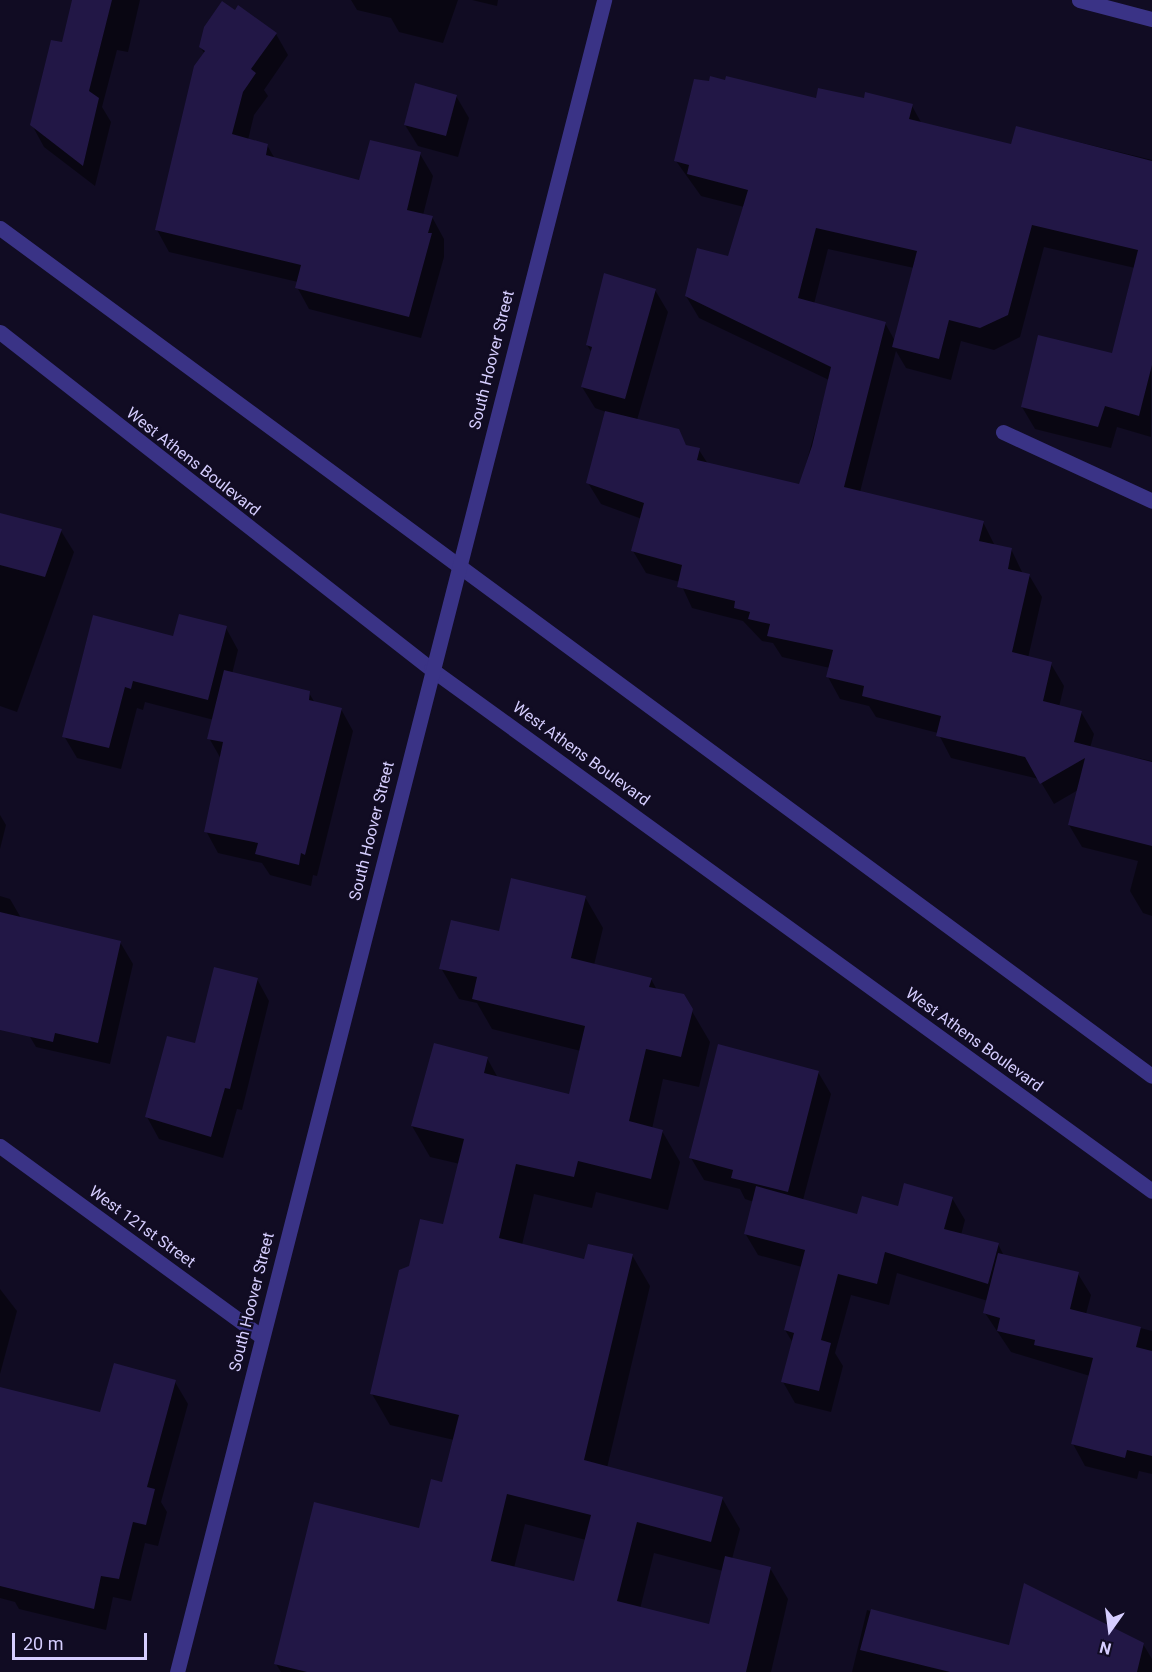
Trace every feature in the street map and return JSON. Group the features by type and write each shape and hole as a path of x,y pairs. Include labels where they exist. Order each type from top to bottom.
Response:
{"street":[{"name":"South Hoover Street","path":"177,1672 431,669 604,0"},
{"path":"1079,0 1152,19"},
{"path":"0,228 457,568 1152,1076"},
{"name":"West Athens Boulevard","path":"0,332 431,669 1152,1191"},
{"path":"1003,432 1152,501"},
{"name":"West 121st Street","path":"0,1146 262,1337"}],"building":[{"path":"72,0 112,0 89,91 99,98 83,166 30,125 51,40 62,42"},
{"path":"222,1 235,10 238,5 277,33 251,69 256,73 243,92 232,134 268,144 266,155 359,180 370,140 421,152 407,210 433,216 428,233 432,233 409,317 295,288 301,265 155,230 194,66 205,51 199,47 204,27"},
{"path":"710,76 725,80 726,76 816,98 818,88 864,98 865,92 913,104 909,119 1011,144 1016,126 1152,161 1152,365 1139,416 1105,406 1098,427 1021,407 1038,335 1112,353 1138,250 1032,225 1008,315 980,328 949,320 939,359 892,347 917,251 816,228 798,298 886,322 844,487 984,521 979,541 1012,548 1008,569 1030,574 1012,652 1052,662 1043,701 1082,711 1074,742 1152,762 1152,846 1068,825 1085,758 1040,784 1025,757 936,736 941,716 862,696 864,686 826,677 833,650 767,636 770,624 748,619 750,612 734,608 735,601 677,587 682,565 631,551 644,503 586,483 605,411 679,429 686,445 700,448 697,460 799,484 812,446 831,367 685,296 697,248 728,256 748,190 687,174 689,165 674,161 694,79 709,81"},
{"path":"415,83 457,95 446,136 404,125"},
{"path":"604,273 656,289 625,399 581,387 592,347 586,345"},
{"path":"0,513 62,529 45,577 0,565"},
{"path":"179,614 227,626 208,700 133,681 131,689 125,687 109,748 62,737 93,615 173,636"},
{"path":"224,670 310,691 309,700 342,708 305,855 301,853 299,865 255,854 258,843 204,832 223,742 207,739"},
{"path":"511,878 586,896 571,958 652,978 649,987 684,994 693,1009 681,1057 646,1049 629,1121 663,1130 651,1179 578,1161 574,1177 516,1164 499,1238 584,1259 588,1244 633,1254 584,1460 723,1497 711,1542 637,1522 617,1601 709,1624 725,1556 771,1567 746,1672 307,1672 274,1664 314,1502 419,1528 431,1479 442,1482 459,1415 370,1394 399,1270 409,1266 420,1219 443,1224 464,1139 411,1126 434,1043 488,1057 484,1073 569,1094 585,1026 472,999 477,977 439,969 451,920 499,931","holes":["507,1494 591,1515 574,1581 491,1561"]},
{"path":"0,912 121,941 98,1043 55,1033 53,1042 0,1030"},
{"path":"214,967 258,978 230,1089 225,1088 211,1137 145,1117 167,1036 195,1043"},
{"path":"718,1044 819,1071 788,1192 731,1178 733,1170 689,1158"},
{"path":"904,1183 953,1197 944,1229 999,1243 988,1284 885,1252 877,1284 838,1274 821,1340 831,1343 819,1391 781,1382 794,1333 784,1330 805,1250 744,1234 756,1186 857,1214 862,1196 898,1206"},
{"path":"998,1253 1079,1272 1070,1309 1141,1327 1136,1347 1152,1351 1152,1456 1127,1450 1125,1458 1071,1444 1093,1358 1034,1345 1035,1340 997,1331 1000,1318 983,1313"},
{"path":"114,1363 176,1380 147,1487 155,1489 146,1525 133,1522 119,1579 101,1576 94,1609 0,1586 0,1387 100,1412"},
{"path":"1024,1583 1144,1643 1137,1672 950,1672 860,1650 871,1609 1009,1645"}]}
